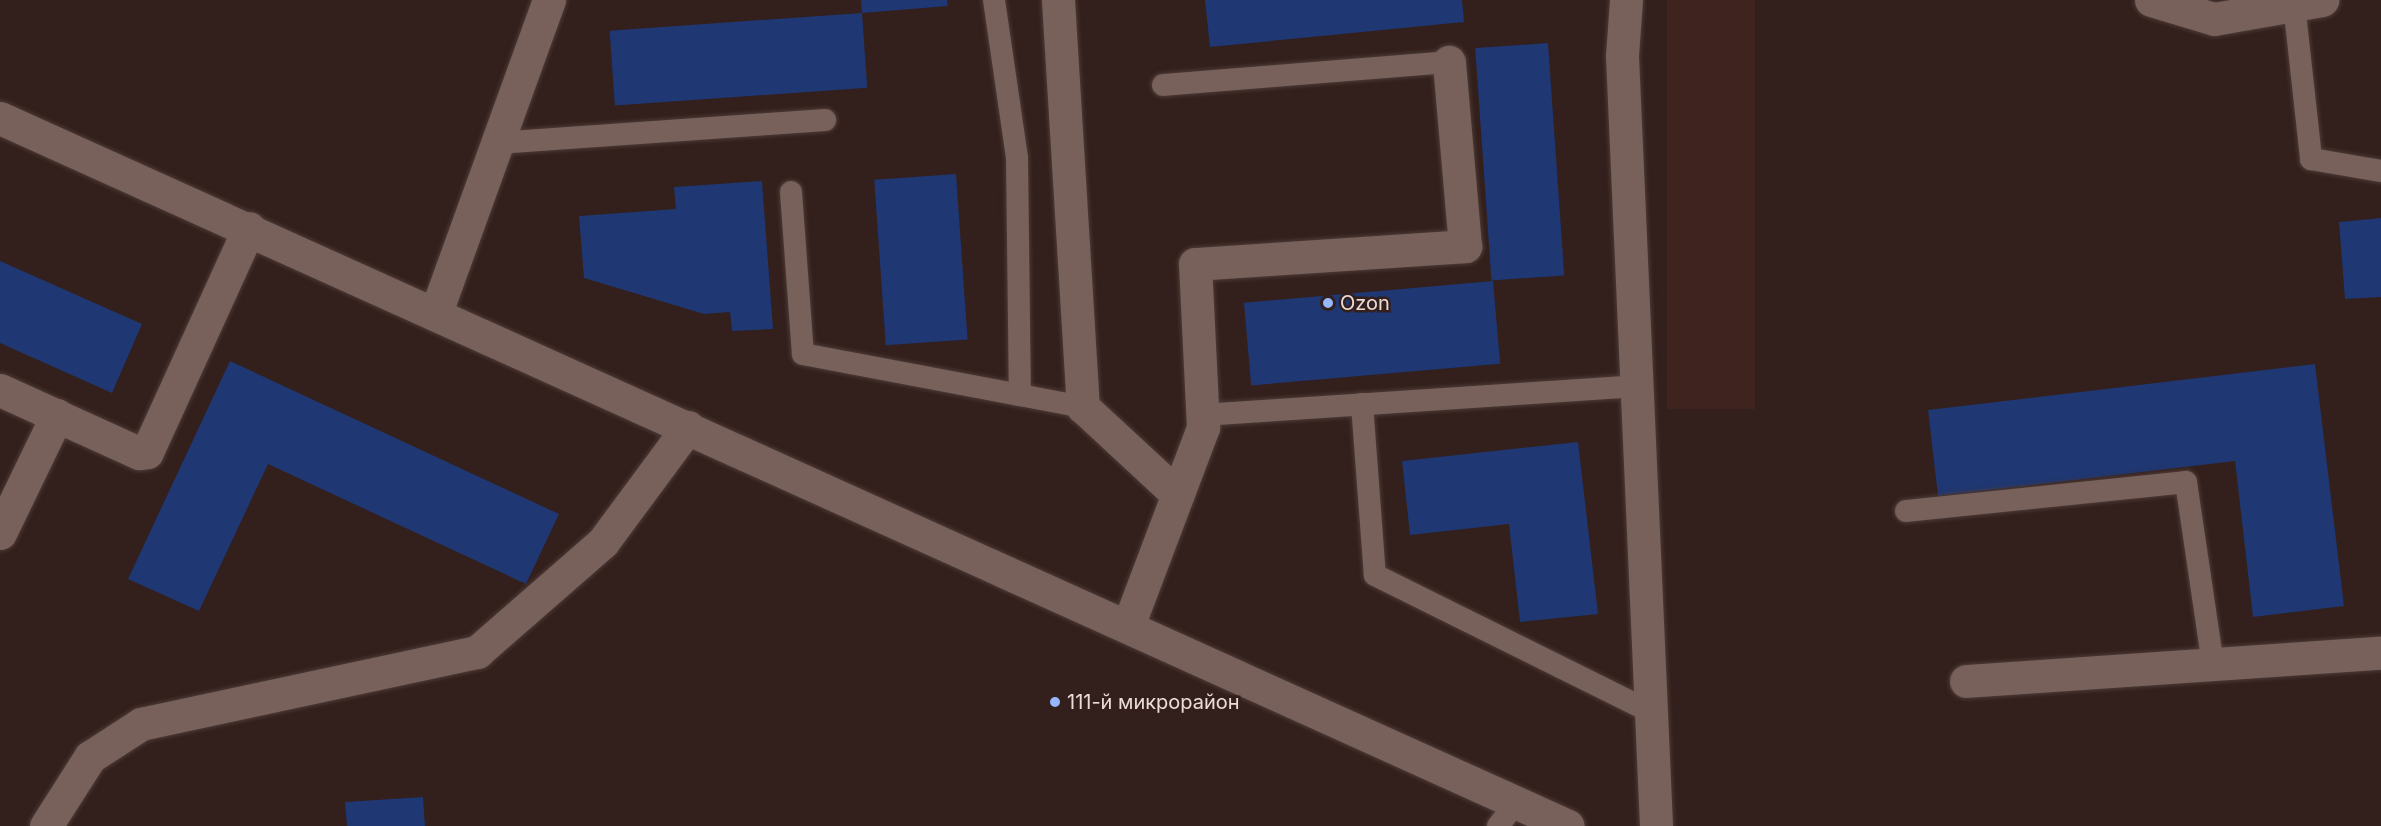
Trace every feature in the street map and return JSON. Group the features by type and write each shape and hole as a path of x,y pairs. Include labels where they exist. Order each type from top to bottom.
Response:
{"street":[{"path":"436,312 549,0"},
{"path":"1058,0 1083,407 1178,495"},
{"path":"1626,0 1622,56 1656,826"},
{"path":"2151,0 2214,19 2302,1"},
{"path":"1128,626 1203,427 1194,264 1466,246 1449,62"},
{"path":"0,118 436,312 1128,626 1507,815 1568,826"},
{"path":"0,390 139,453 152,448 249,228"},
{"path":"0,533 57,415"},
{"path":"46,826 90,757 141,724 477,652 603,542 688,427"},
{"path":"1966,681 2381,653"}],"lane":[{"path":"994,0 1017,159 1020,395"},
{"path":"2302,1 2311,159 2381,171"},
{"path":"1163,85 1449,62"},
{"path":"497,143 825,120"},
{"path":"791,192 803,354 1083,407"},
{"path":"1202,415 1637,386"},
{"path":"1362,404 1375,575 1651,712"},
{"path":"1906,511 2186,482 2213,664"}],"shaded area":[{"path":"1667,0 1755,0 1755,409 1667,409"}],"building":[{"path":"861,0 947,0 948,6 862,13"},
{"path":"1205,0 1462,0 1464,22 1210,47"},
{"path":"862,13 867,88 615,105 610,31"},
{"path":"1548,43 1564,275 1491,281 1475,48"},
{"path":"956,174 968,340 886,345 874,180"},
{"path":"762,181 773,329 732,331 730,312 704,314 584,278 579,216 676,209 674,187"},
{"path":"2381,218 2381,297 2345,299 2339,222"},
{"path":"0,261 142,324 112,393 0,343"},
{"path":"1493,281 1500,364 1251,385 1244,303"},
{"path":"230,361 559,514 526,584 268,464 199,611 128,579"},
{"path":"2315,364 2344,606 2253,617 2235,461 1938,496 1928,410"},
{"path":"1578,442 1598,614 1520,622 1509,524 1410,535 1402,461"},
{"path":"423,797 425,826 347,826 345,802"}],"place":[{"name":"Ozon","path":"1328,303"},
{"name":"111-й микрорайон","path":"1055,702"}]}
